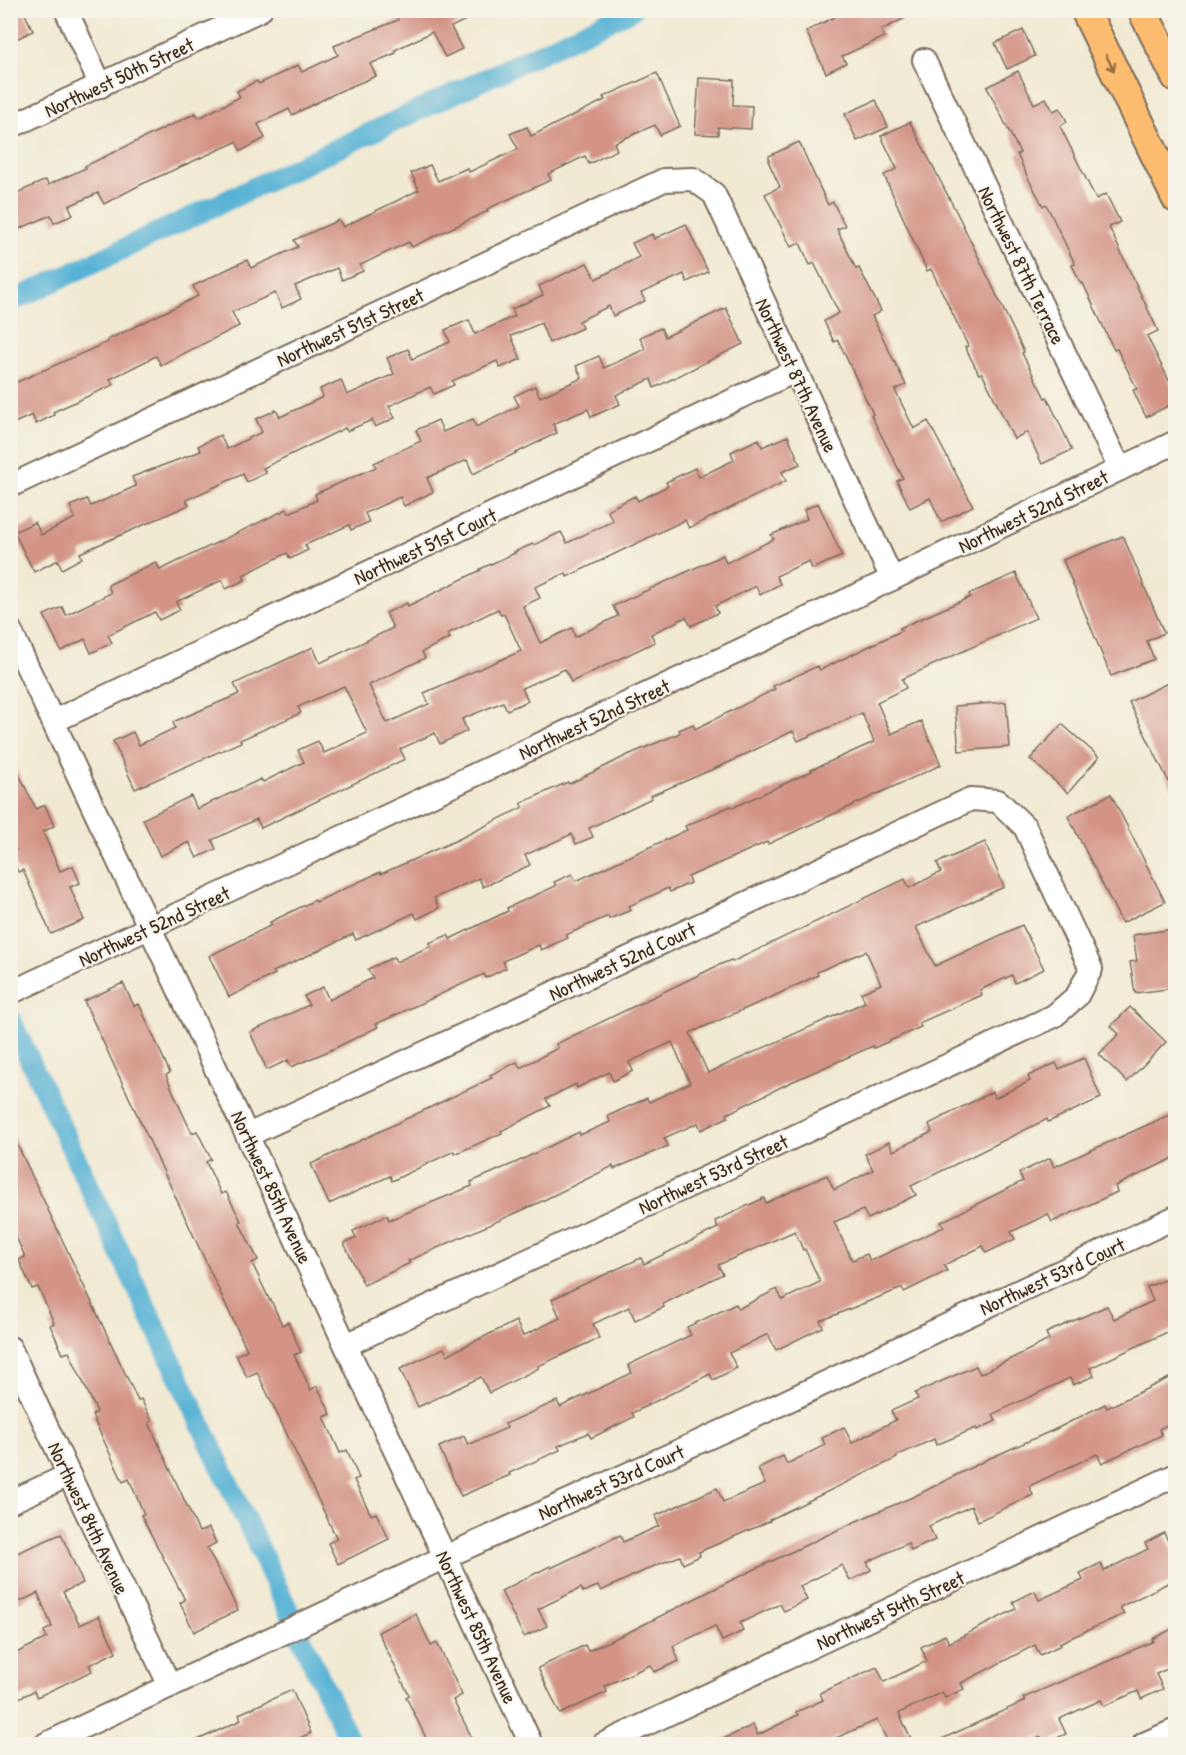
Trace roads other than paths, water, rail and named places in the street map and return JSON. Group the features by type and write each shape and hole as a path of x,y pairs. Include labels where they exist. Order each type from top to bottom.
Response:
{"main road":[{"path":"1085,10 1176,198"},
{"path":"1142,10 1176,77"}],"street":[{"path":"66,10 100,86"},
{"name":"Northwest 50th Street","path":"10,127 260,10"},
{"name":"Northwest 87th Terrace","path":"924,60 1120,469"},
{"name":"Northwest 87th Avenue","path":"693,179 714,194 892,579"},
{"name":"Northwest 51st Street","path":"10,486 664,180 693,179"},
{"name":"Northwest 51st Court","path":"54,721 795,371"},
{"name":"Northwest 52nd Street","path":"15,991 892,579 1176,442"},
{"name":"Northwest 85th Avenue","path":"10,630 446,1557 531,1744"},
{"name":"Northwest 52nd Court","path":"248,1135 971,799 998,801 1025,827 1091,969 1077,996"},
{"name":"Northwest 53rd Street","path":"346,1345 1054,1016 1077,996"},
{"name":"Northwest 53rd Court","path":"46,1744 446,1557 734,1426 1176,1217"},
{"name":"Northwest 84th Avenue","path":"10,1348 170,1686"},
{"path":"10,1502 69,1475"},
{"name":"Northwest 54th Street","path":"604,1744 1176,1475"},
{"path":"1144,1744 1176,1730"}],"waterway":[{"path":"10,302 632,10"},
{"path":"10,1018 351,1744"}]}
